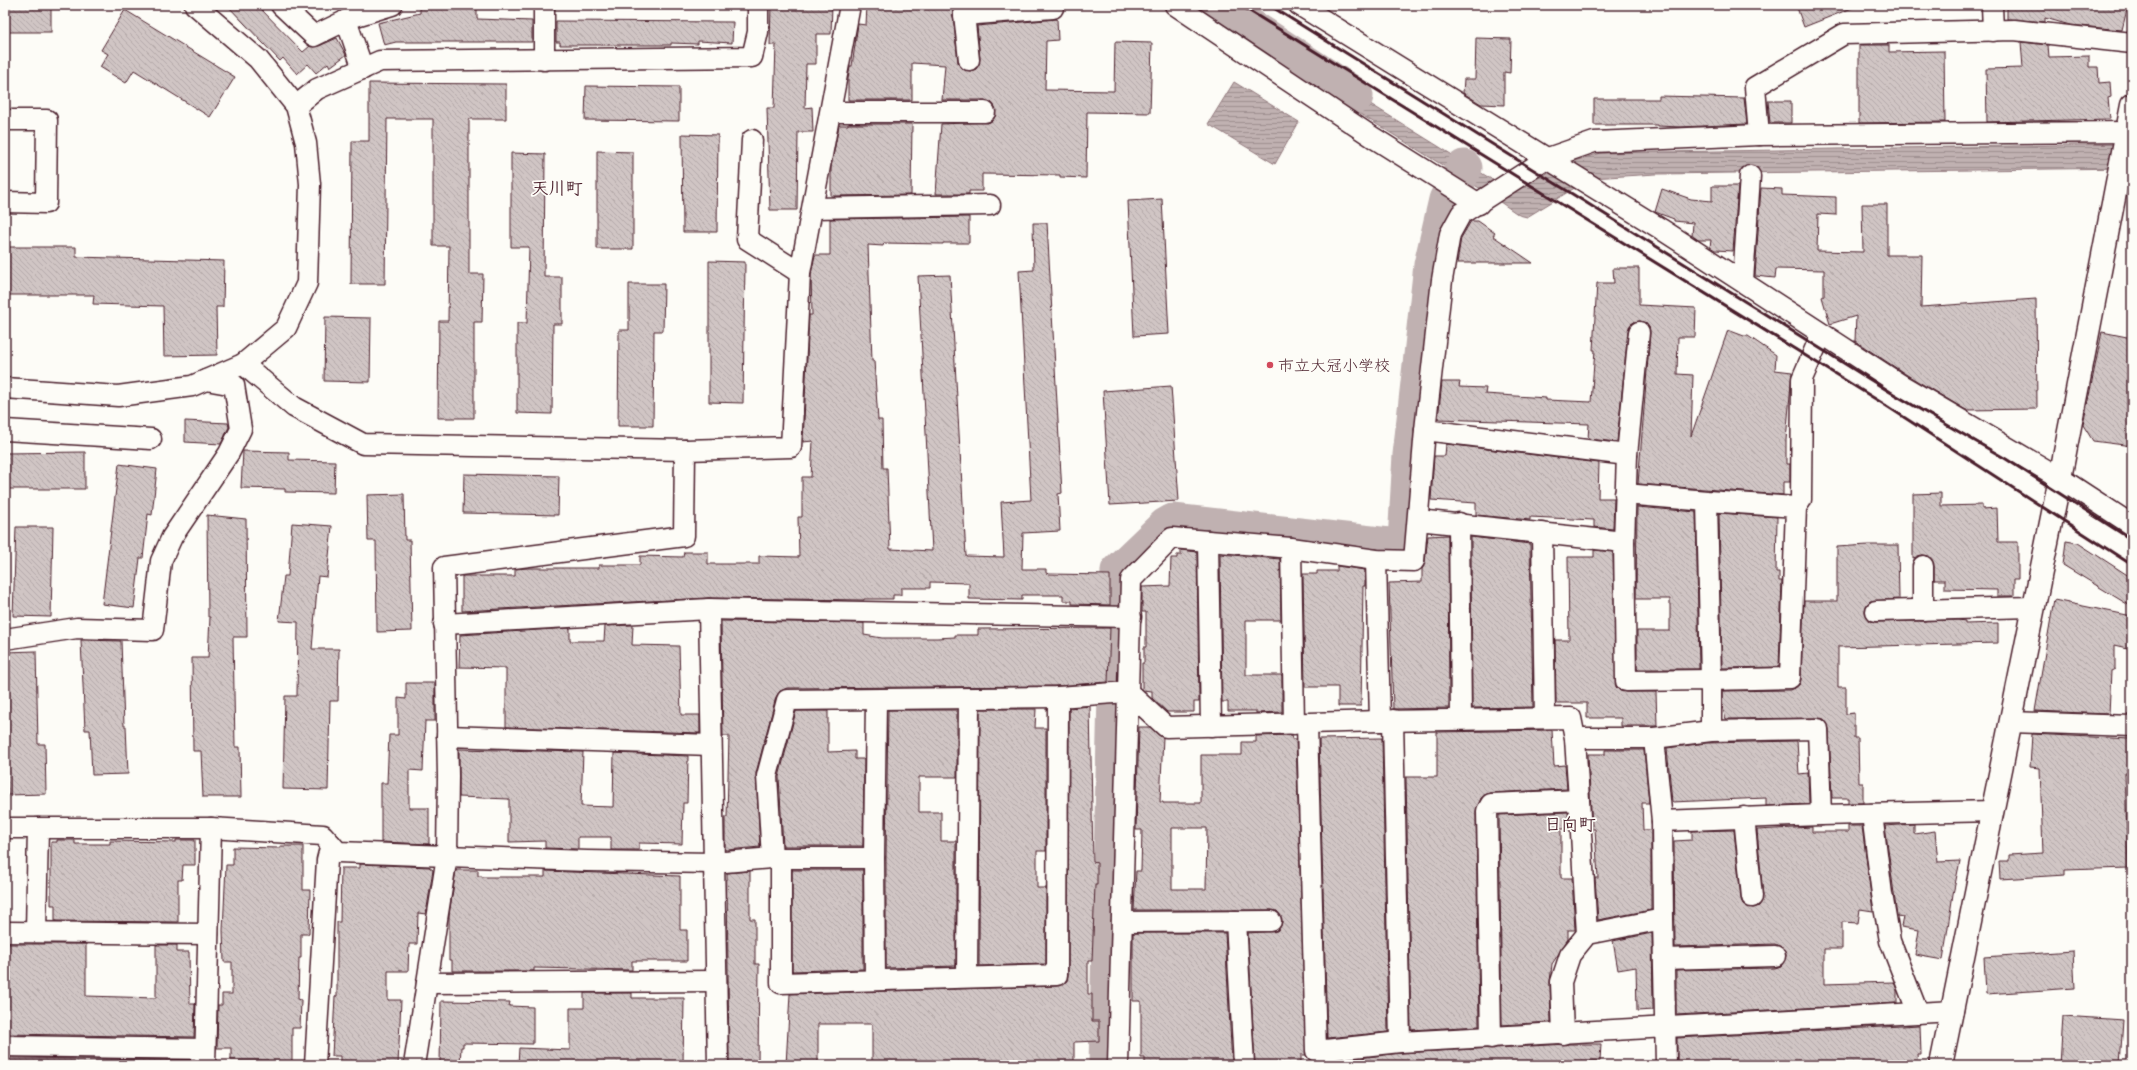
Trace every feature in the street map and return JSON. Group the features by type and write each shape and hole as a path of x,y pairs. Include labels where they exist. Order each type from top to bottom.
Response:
{"street":[{"path":"5,388 118,396 192,386 243,364 286,328 307,283 310,184 306,143 296,106 258,59 194,5"},
{"path":"281,5 314,36 346,20 392,5"},
{"path":"544,5 544,60"},
{"path":"296,106 317,90 380,61 752,57 758,32 758,5"},
{"path":"243,364 294,407 363,444 685,450 791,447 800,273 850,5"},
{"path":"1175,5 1453,188 1484,201"},
{"path":"1299,5 1552,161 1585,184 1661,229 1743,281 1820,335 1900,385 2060,478 2132,524"},
{"path":"1992,5 1993,30"},
{"path":"969,60 963,10 1053,8"},
{"path":"346,20 363,69"},
{"path":"1759,135 1755,88 1844,34 2014,30 2132,43"},
{"path":"1941,1065 2060,478 2124,178 2132,105"},
{"path":"830,112 985,112"},
{"path":"5,120 47,120 46,203 5,202"},
{"path":"1118,1065 1122,922 1120,693 1122,616 1131,580 1172,538 1291,548 1376,560 1414,561 1425,430 1442,280 1450,234 1461,214 1552,161 1594,142 1759,135 2129,132"},
{"path":"752,140 747,238 800,273"},
{"path":"1743,281 1750,176"},
{"path":"813,208 990,205"},
{"path":"1639,332 1627,455 1625,494 1624,542 1626,681 1790,678 1796,507 1801,500 1802,380 1820,335"},
{"path":"5,639 77,628 153,630 162,561 172,537 229,453 242,428 234,385 206,380"},
{"path":"5,430 151,439"},
{"path":"1425,430 1627,455"},
{"path":"414,1065 447,856 447,736 444,568 684,536 685,450"},
{"path":"1625,494 1796,507"},
{"path":"1707,501 1712,731"},
{"path":"1418,520 1624,542"},
{"path":"1459,524 1461,719"},
{"path":"1542,533 1545,718"},
{"path":"1208,541 1211,726"},
{"path":"1291,548 1316,1051 1400,1042 1953,1011"},
{"path":"1376,560 1386,720 1400,1042"},
{"path":"1923,566 1923,610"},
{"path":"1876,611 2034,608"},
{"path":"444,624 709,609 1122,616"},
{"path":"709,609 718,1065"},
{"path":"1058,697 1058,975 781,983 777,858 767,776 787,700 1058,697 1120,693 1166,727 1300,724 1386,720 1571,718 1575,738 1587,934"},
{"path":"967,977 969,698"},
{"path":"875,980 874,858 876,700"},
{"path":"2011,722 2132,726"},
{"path":"1575,738 1654,738 1712,731 1818,729 1820,815"},
{"path":"447,736 711,745"},
{"path":"1654,738 1662,821 1666,1065"},
{"path":"1491,1038 1486,811 1491,804 1579,800"},
{"path":"1662,821 1820,815 1993,811"},
{"path":"1872,814 1882,894 1890,941 1918,1013"},
{"path":"1744,818 1752,897"},
{"path":"5,828 211,828 323,835 338,852 587,861 713,863 777,858 874,858"},
{"path":"36,932 38,828"},
{"path":"5,1046 205,1057 211,828"},
{"path":"315,1065 327,860 331,844"},
{"path":"1563,1034 1561,982 1570,955 1587,934 1663,919"},
{"path":"1236,921 1244,1065"},
{"path":"1122,922 1272,921"},
{"path":"5,932 208,934"},
{"path":"1664,959 1775,956"},
{"path":"427,983 716,981"}],"shaded area":[{"path":"1185,5 1211,5 1512,192 1564,164 1601,153 2132,144 2132,168 1656,174 1591,178 1527,217 1519,215 1484,191"},
{"path":"1234,82 1299,122 1275,164 1208,124"}],"building":[{"path":"5,5 51,5 51,32 5,32"},
{"path":"227,5 257,5 303,52 310,46 319,46 337,38 346,55 330,67 328,63 316,73 308,64 297,74 283,58 280,61"},
{"path":"420,5 477,5 477,19 532,21 532,42 396,42 384,45 378,23 420,13"},
{"path":"771,5 832,5 831,34 816,34 816,64 806,64 805,108 812,107 813,132 798,132 797,210 770,210 767,108 774,108 776,45 770,45"},
{"path":"867,5 907,5 906,8 952,5 958,62 960,67 970,71 976,69 980,59 977,26 1057,19 1058,40 1046,41 1045,90 1114,91 1115,42 1152,43 1150,113 1087,112 1086,178 1060,177 1060,175 982,174 982,191 969,191 969,194 936,194 941,124 990,122 995,117 995,107 991,102 985,100 942,100 945,65 912,63 912,100 848,100 848,79 850,66 852,66 858,24 866,25"},
{"path":"1796,5 1857,5 1857,6 1804,27"},
{"path":"2007,5 2128,5 2122,30 2070,25 2045,18 2045,22 2007,19"},
{"path":"125,10 235,77 210,117 134,70 126,83 100,67 108,54 101,50"},
{"path":"556,21 733,22 732,43 698,41 698,44 671,43 671,45 560,45 560,42 556,42"},
{"path":"1476,38 1511,39 1510,73 1504,72 1504,105 1481,104 1463,93 1464,79 1475,79"},
{"path":"2021,42 2048,45 2049,57 2089,56 2089,67 2098,67 2099,83 2110,82 2111,97 2108,98 2110,119 1987,122 1986,69 2023,68"},
{"path":"1859,45 1889,45 1889,52 1944,51 1945,122 1859,123"},
{"path":"369,83 506,84 506,119 469,119 469,274 483,274 482,322 474,322 474,418 438,418 439,321 448,321 449,246 433,246 433,119 387,119 385,284 351,284 352,141 369,141"},
{"path":"586,86 679,87 679,121 585,120"},
{"path":"1659,96 1744,98 1747,124 1681,127 1658,125 1594,125 1594,99 1659,99"},
{"path":"1768,101 1791,101 1791,123 1770,123"},
{"path":"912,124 911,195 831,196 831,167 839,125"},
{"path":"682,134 718,135 717,232 683,232"},
{"path":"597,151 633,152 633,249 597,249"},
{"path":"511,153 545,154 544,277 562,277 562,324 553,324 552,414 517,413 517,323 527,323 529,247 511,247"},
{"path":"1712,186 1738,186 1733,251 1715,250 1710,247 1711,240 1698,240 1692,236 1693,223 1674,221 1674,219 1655,212 1662,189 1691,199 1712,201"},
{"path":"1761,188 1782,189 1782,195 1836,197 1836,215 1818,214 1817,251 1863,252 1862,204 1887,204 1887,255 1922,255 1921,307 2036,299 2037,409 1966,410 1907,375 1855,341 1856,316 1830,324 1822,297 1824,296 1824,270 1776,269 1775,278 1755,276"},
{"path":"1162,199 1169,334 1134,336 1128,201"},
{"path":"969,217 969,243 884,243 883,246 868,245 872,361 874,361 878,420 882,420 883,468 887,468 890,549 932,551 918,276 950,275 966,556 1004,557 1001,502 1031,500 1019,271 1034,270 1033,223 1047,223 1062,493 1058,494 1060,531 1023,533 1022,569 1046,569 1046,573 1049,574 1110,575 1110,605 1072,604 1072,601 1063,601 1063,595 1022,595 1022,600 969,599 969,583 930,582 930,588 901,588 901,595 893,595 893,599 708,598 462,611 462,576 515,576 515,569 527,568 599,568 599,565 640,565 640,556 683,557 684,552 708,552 708,564 759,564 759,556 799,557 798,517 802,517 802,477 811,477 813,441 803,442 809,315 812,315 811,274 815,255 830,255 830,219"},
{"path":"1471,221 1478,221 1495,233 1493,236 1533,263 1457,263 1461,238"},
{"path":"5,247 76,247 76,257 224,261 223,307 216,307 217,355 164,356 163,306 93,304 94,295 5,295"},
{"path":"709,261 745,262 743,403 709,402"},
{"path":"1613,268 1639,268 1639,305 1696,308 1695,337 1678,337 1677,374 1693,375 1691,436 1728,330 1748,336 1776,355 1775,370 1792,372 1786,440 1786,464 1790,464 1790,482 1783,482 1783,495 1638,484 1650,333 1649,327 1640,321 1634,322 1628,331 1617,442 1588,439 1589,424 1438,419 1442,382 1460,382 1459,387 1486,388 1485,394 1546,398 1546,400 1591,402 1595,350 1593,350 1597,283 1614,283"},
{"path":"629,284 664,284 663,331 654,331 653,426 618,426 619,330 629,330"},
{"path":"325,317 371,318 370,382 324,381"},
{"path":"2102,332 2132,338 2132,446 2093,441 2083,425"},
{"path":"1171,386 1179,501 1110,505 1103,391"},
{"path":"185,421 228,423 229,427 221,444 185,442"},
{"path":"1446,444 1599,463 1598,498 1614,498 1613,529 1594,527 1594,520 1530,517 1530,520 1476,515 1476,503 1431,500 1434,456 1445,456"},
{"path":"243,451 289,452 289,460 335,461 334,493 285,492 285,489 241,488"},
{"path":"85,452 85,489 5,489 5,453"},
{"path":"119,464 157,469 152,515 148,514 143,558 140,558 134,608 102,604"},
{"path":"464,474 559,476 558,515 463,513"},
{"path":"1941,493 1941,506 1982,505 1982,509 1997,508 1998,542 2018,542 2018,579 2014,579 2014,596 1997,596 1997,590 1945,589 1945,580 1934,580 1934,566 1929,556 1923,555 1913,558 1913,494"},
{"path":"404,494 405,540 410,540 412,631 377,632 376,541 368,541 367,495"},
{"path":"1637,507 1696,512 1699,669 1637,669 1637,631 1670,631 1670,599 1636,599"},
{"path":"1719,513 1777,517 1776,572 1779,572 1779,581 1782,581 1779,667 1722,668"},
{"path":"207,515 246,519 247,637 233,637 235,747 240,747 241,797 203,797 201,751 193,751 192,658 208,658 210,617 208,617"},
{"path":"292,523 332,526 327,577 318,576 312,649 339,649 338,701 330,701 328,790 283,789 285,696 297,696 298,622 279,621 284,576 288,576"},
{"path":"16,527 53,527 51,617 13,616"},
{"path":"1448,535 1449,708 1393,709 1389,583 1422,582 1422,569 1425,562 1428,536"},
{"path":"1471,537 1530,544 1533,707 1472,708"},
{"path":"2066,541 2078,543 2132,578 2132,607 2063,565"},
{"path":"1898,545 1899,599 1870,601 1866,606 1865,612 1870,621 1958,620 1965,621 1965,624 1998,623 1998,643 1838,647 1838,687 1846,687 1846,714 1854,713 1854,738 1858,738 1859,783 1863,783 1863,803 1848,803 1848,798 1832,798 1829,729 1824,719 1726,719 1722,706 1722,691 1790,690 1800,684 1804,601 1837,601 1837,547"},
{"path":"1181,550 1197,552 1199,702 1194,702 1194,712 1167,712 1152,698 1152,691 1142,690 1142,663 1144,663 1144,647 1146,647 1146,612 1142,612 1142,587 1170,586 1171,558 1177,558 1177,555 1181,555"},
{"path":"1594,550 1613,552 1616,687 1620,691 1626,692 1656,692 1657,726 1621,726 1621,718 1587,718 1587,703 1556,703 1555,640 1569,640 1568,557 1594,557"},
{"path":"1220,554 1280,559 1281,620 1246,620 1246,675 1282,675 1282,712 1256,713 1256,711 1228,711 1228,702 1222,702"},
{"path":"1337,566 1365,570 1365,586 1363,586 1361,706 1338,706 1338,687 1305,687 1303,574 1317,574 1317,571 1337,571"},
{"path":"2054,600 2132,616 2132,649 2115,645 2115,669 2111,671 2109,714 2035,711"},
{"path":"721,621 864,623 864,635 882,638 937,638 955,637 955,635 978,635 978,629 1110,628 1108,682 1058,686 787,688 780,691 776,697 756,773 760,847 727,850 725,849 725,817 727,817 729,736 723,736"},
{"path":"633,625 632,645 679,646 681,715 700,715 700,733 506,727 506,668 459,667 460,635 570,628 570,641 604,641 605,626"},
{"path":"81,640 121,641 124,726 126,726 128,774 92,775 90,730 85,730"},
{"path":"36,651 38,744 45,744 46,794 8,795 5,747 5,652"},
{"path":"406,683 435,683 435,721 425,721 423,771 409,770 409,808 429,808 429,844 381,842 381,783 387,783 389,735 398,735 398,698 406,699"},
{"path":"1090,706 1093,862 1097,863 1097,885 1095,885 1092,961 1088,961 1088,994 1092,994 1092,1021 1099,1021 1099,1041 1074,1042 1074,1065 872,1065 872,1024 818,1024 818,1065 786,1065 790,994 1057,986 1067,981 1069,708"},
{"path":"980,709 1036,709 1035,728 1046,728 1046,851 1037,851 1037,888 1046,888 1046,964 979,966"},
{"path":"888,710 957,710 957,777 919,777 919,812 941,812 941,841 956,841 956,966 886,968"},
{"path":"796,711 828,711 828,752 855,751 855,759 864,759 863,846 783,846 779,777"},
{"path":"1139,727 1150,727 1163,737 1160,802 1163,803 1201,803 1201,755 1242,755 1242,742 1256,742 1256,736 1292,735 1293,739 1296,739 1306,1055 1301,1055 1301,1065 1255,1065 1248,933 1277,931 1281,926 1282,921 1277,911 1134,910 1136,871 1141,871 1142,830 1136,830","holes":["1172,828 1207,828 1206,889 1172,889"]},
{"path":"1552,730 1554,766 1565,765 1567,789 1490,793 1481,798 1476,811 1479,1026 1411,1030 1406,777 1437,777 1437,732"},
{"path":"2032,734 2130,739 2128,773 2125,773 2128,868 2065,870 2065,875 2000,879 1999,861 2009,861 2009,855 2043,853 2040,768 2030,767"},
{"path":"1382,738 1388,1032 1327,1038 1319,739"},
{"path":"1797,741 1799,774 1808,773 1809,804 1766,806 1766,798 1672,802 1667,748 1706,743"},
{"path":"459,749 583,752 581,806 613,807 614,753 688,756 687,803 683,803 682,844 639,843 639,850 611,850 611,837 578,837 578,849 545,848 545,841 509,842 509,799 459,797"},
{"path":"1605,750 1644,750 1649,803 1642,803 1643,830 1651,830 1651,910 1598,920 1595,878 1598,878 1595,829 1592,829 1588,754 1605,754"},
{"path":"1568,812 1569,829 1561,829 1561,878 1572,878 1575,930 1568,930 1568,939 1552,964 1550,982 1551,1022 1502,1025 1499,815"},
{"path":"1914,824 1914,834 1935,831 1938,862 1960,861 1953,894 1943,960 1915,955 1919,930 1901,927 1903,917 1897,916 1885,826"},
{"path":"1848,826 1862,826 1873,911 1860,909 1858,923 1842,922 1842,949 1824,949 1824,984 1894,982 1897,990 1897,1003 1676,1015 1676,970 1775,968 1781,966 1786,956 1785,950 1775,944 1675,947 1674,841 1692,840 1692,831 1734,830 1741,899 1743,904 1753,908 1759,906 1763,896 1757,830 1812,827 1812,832 1848,832"},
{"path":"57,840 75,840 75,844 110,844 110,841 176,842 176,840 195,840 195,865 183,865 182,880 178,880 178,922 55,921 55,905 51,905 51,842 57,842"},
{"path":"280,846 303,846 303,890 310,890 309,934 301,934 298,999 301,1000 300,1028 292,1028 292,1065 268,1065 268,1060 231,1060 231,1048 217,1048 218,1005 222,1005 222,994 232,994 232,962 224,962 223,930 226,865 233,865 233,847 280,848"},
{"path":"360,864 429,867 433,870 426,914 418,913 417,944 409,944 408,971 388,971 388,1000 401,1000 398,1065 367,1065 367,1062 340,1061 340,1056 332,1056 335,996 337,996 337,922 340,922 341,868 360,868"},
{"path":"456,870 478,870 478,876 482,877 545,877 545,871 680,876 680,930 687,930 687,961 632,961 632,970 534,968 534,971 452,971 452,960 449,960 449,915"},
{"path":"792,870 863,870 863,969 792,971"},
{"path":"750,871 750,919 755,919 755,964 759,964 758,1065 729,1065 727,873"},
{"path":"1133,933 1225,933 1232,1065 1145,1065 1145,1058 1141,1058 1141,1001 1133,1001"},
{"path":"1652,933 1653,1010 1637,1011 1636,967 1618,970 1613,941"},
{"path":"8,944 86,944 86,996 156,998 156,945 177,945 177,952 189,952 190,1004 195,1004 194,1037 5,1034"},
{"path":"2073,951 2075,988 1986,994 1984,957"},
{"path":"584,993 632,993 632,998 684,998 683,1065 518,1065 519,1048 570,1050 570,1008 584,1008"},
{"path":"441,1001 510,1002 509,1006 533,1007 533,1044 463,1043 463,1047 461,1047 460,1065 440,1065"},
{"path":"2063,1016 2123,1020 2120,1065 2060,1065"},
{"path":"1920,1025 1921,1054 1917,1054 1918,1065 1769,1065 1769,1061 1677,1063 1677,1038"},
{"path":"1568,1044 1601,1044 1600,1061 1567,1061 1567,1065 1342,1065 1342,1060 1401,1053"},
{"path":"7,1058 194,1060 194,1065 7,1064"}],"waterway":[{"path":"1217,5 1355,96"},
{"path":"1107,1065 1119,571 1166,526 1173,522 1398,547 1406,542 1411,455 1432,265 1447,200 1464,168"}],"railway":[{"path":"1240,5 1882,403 2132,565"},
{"path":"1269,5 1890,392 2006,459 2132,540"}],"place":[{"name":"市立大冠小学校","path":"1270,365"}],"district":[{"name":"天川町","path":"557,188"},
{"name":"日向町","path":"1570,824"}]}
